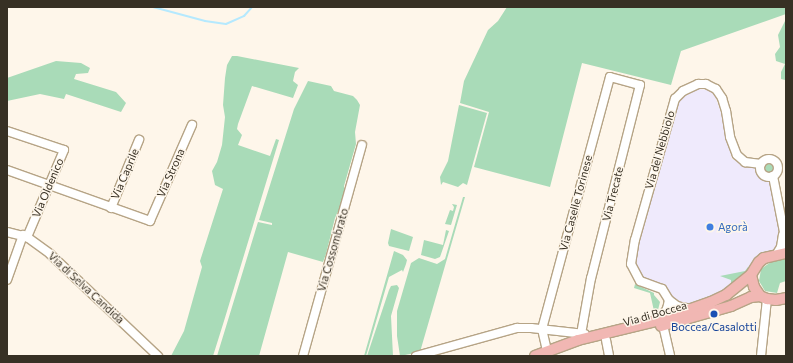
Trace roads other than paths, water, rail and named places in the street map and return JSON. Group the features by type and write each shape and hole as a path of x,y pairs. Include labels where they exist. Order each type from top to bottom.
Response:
{"main road":[{"name":"Via di Boccea","path":"535,356 606,340 662,323 691,309 726,295 751,275 759,262 781,254"},
{"path":"751,275 754,287 764,298"},
{"name":"Via di Boccea","path":"550,352 578,340 662,323 731,306 751,297 776,300 786,298"}],"street":[{"name":"Via Caselle Torinese","path":"542,329 610,77"},
{"name":"Via Trecate","path":"581,334 592,278 640,85 610,77"},
{"name":"Via del Nebbiolo","path":"691,309 677,306 669,300 662,289 640,280 631,264 635,240 675,99 683,91 698,84 706,84 716,89 724,104 730,137 737,155 745,162 762,164"},
{"name":"Via Strona","path":"150,221 192,125"},
{"name":"Via Oldenico","path":"7,131 64,150 50,186 25,236 7,280"},
{"name":"Via Caprile","path":"111,208 139,140"},
{"name":"Via Cossombrato","path":"303,356 362,145"},
{"path":"773,176 764,175 761,170 762,164 768,159 776,162 778,169 773,176 785,238 781,247 781,254"},
{"name":"Via Caprile","path":"7,170 150,221"},
{"name":"Via di Selva Candida","path":"7,232 25,236 67,268 158,356"},
{"path":"761,356 764,298"},
{"path":"669,300 662,323 670,356"},
{"path":"416,356 518,328 542,329 581,334 616,332"},
{"path":"542,329 550,352"},
{"path":"606,340 609,356"}],"waterway":[{"path":"153,7 205,21 226,24 244,16 252,7"}],"place":[{"name":"Agorà","path":"710,227"},
{"name":"Boccea/Casalotti","path":"714,314"}]}
